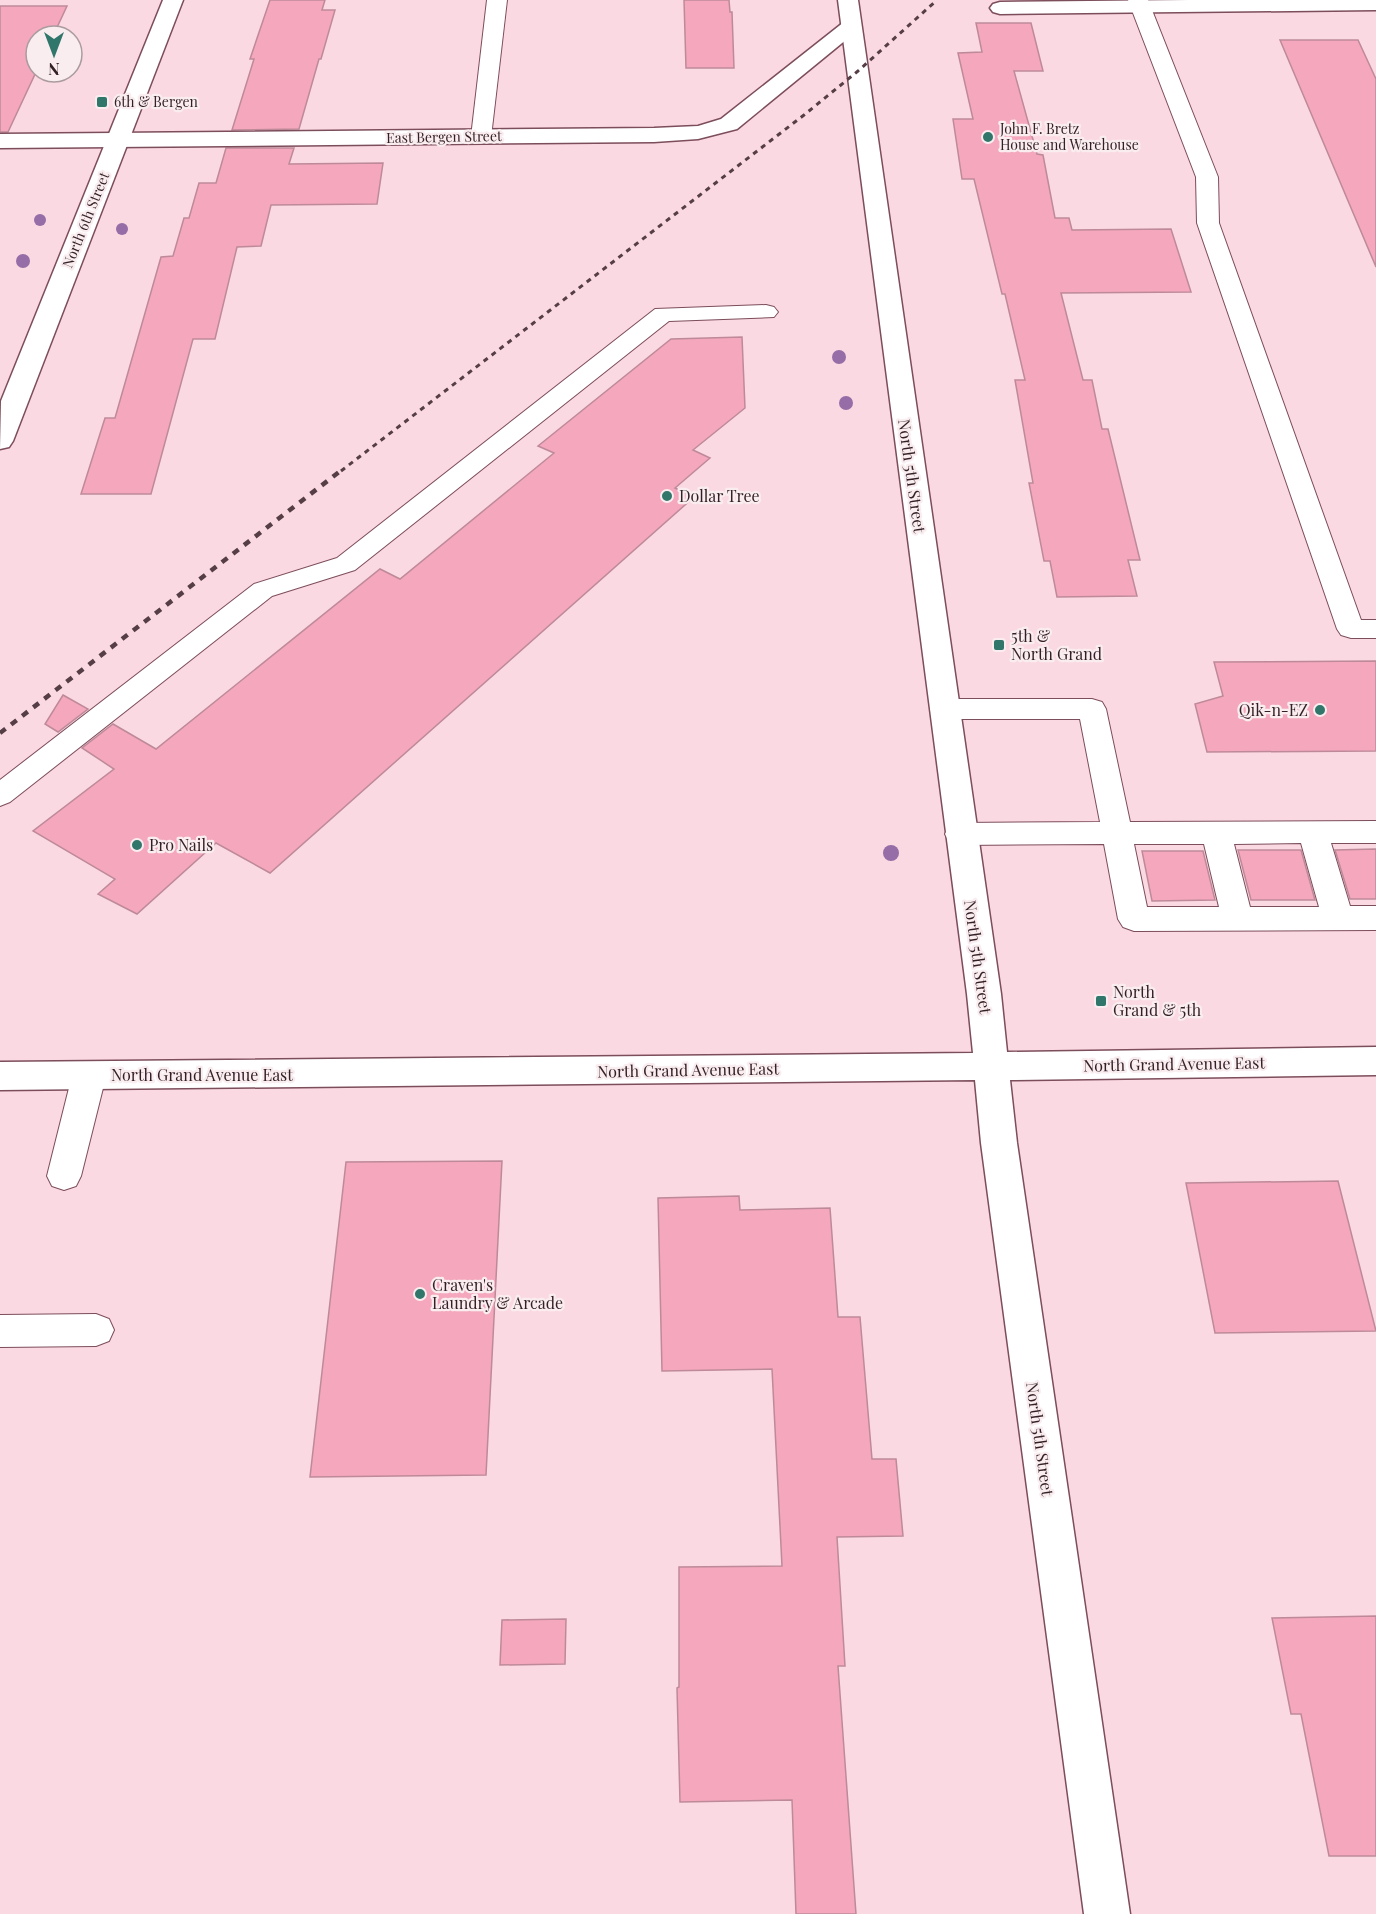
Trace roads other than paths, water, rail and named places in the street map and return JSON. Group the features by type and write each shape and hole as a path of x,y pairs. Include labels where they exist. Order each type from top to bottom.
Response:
{"main road":[{"name":"North 6th Street","path":"0,441 173,0"},
{"path":"1000,8 1140,3 1376,4"},
{"name":"East Bergen Street","path":"0,141 676,135 716,129 729,124 850,13"},
{"name":"North 5th Street","path":"850,13 992,1066 999,1143 1107,1914"},
{"name":"North Grand Avenue East","path":"0,1076 1376,1061"}],"lane":[{"path":"481,137 496,0"},
{"path":"1140,3 1207,177 1208,223 1351,629 1376,629"},
{"path":"0,795 263,590 345,564 663,314 766,312"},
{"path":"944,709 1092,709 1134,919 1376,918"},
{"path":"960,834 1376,832"},
{"path":"1217,833 1237,919"},
{"path":"1313,833 1338,918"},
{"path":"64,1176 89,1076"},
{"path":"0,1331 96,1330"}],"railway":[{"path":"341,471 804,115 858,71 937,0"},
{"path":"0,733 343,469"}],"place":[{"name":"6th & Bergen","path":"102,102"},
{"name":"John F. Bretz House and Warehouse","path":"988,137"},
{"name":"Dollar Tree","path":"667,496"},
{"name":"5th & North Grand","path":"999,645"},
{"name":"Qik-n-EZ","path":"1320,710"},
{"name":"Pro Nails","path":"137,845"},
{"name":"North Grand & 5th","path":"1101,1001"},
{"name":"Craven's Laundry & Arcade","path":"420,1294"}]}
